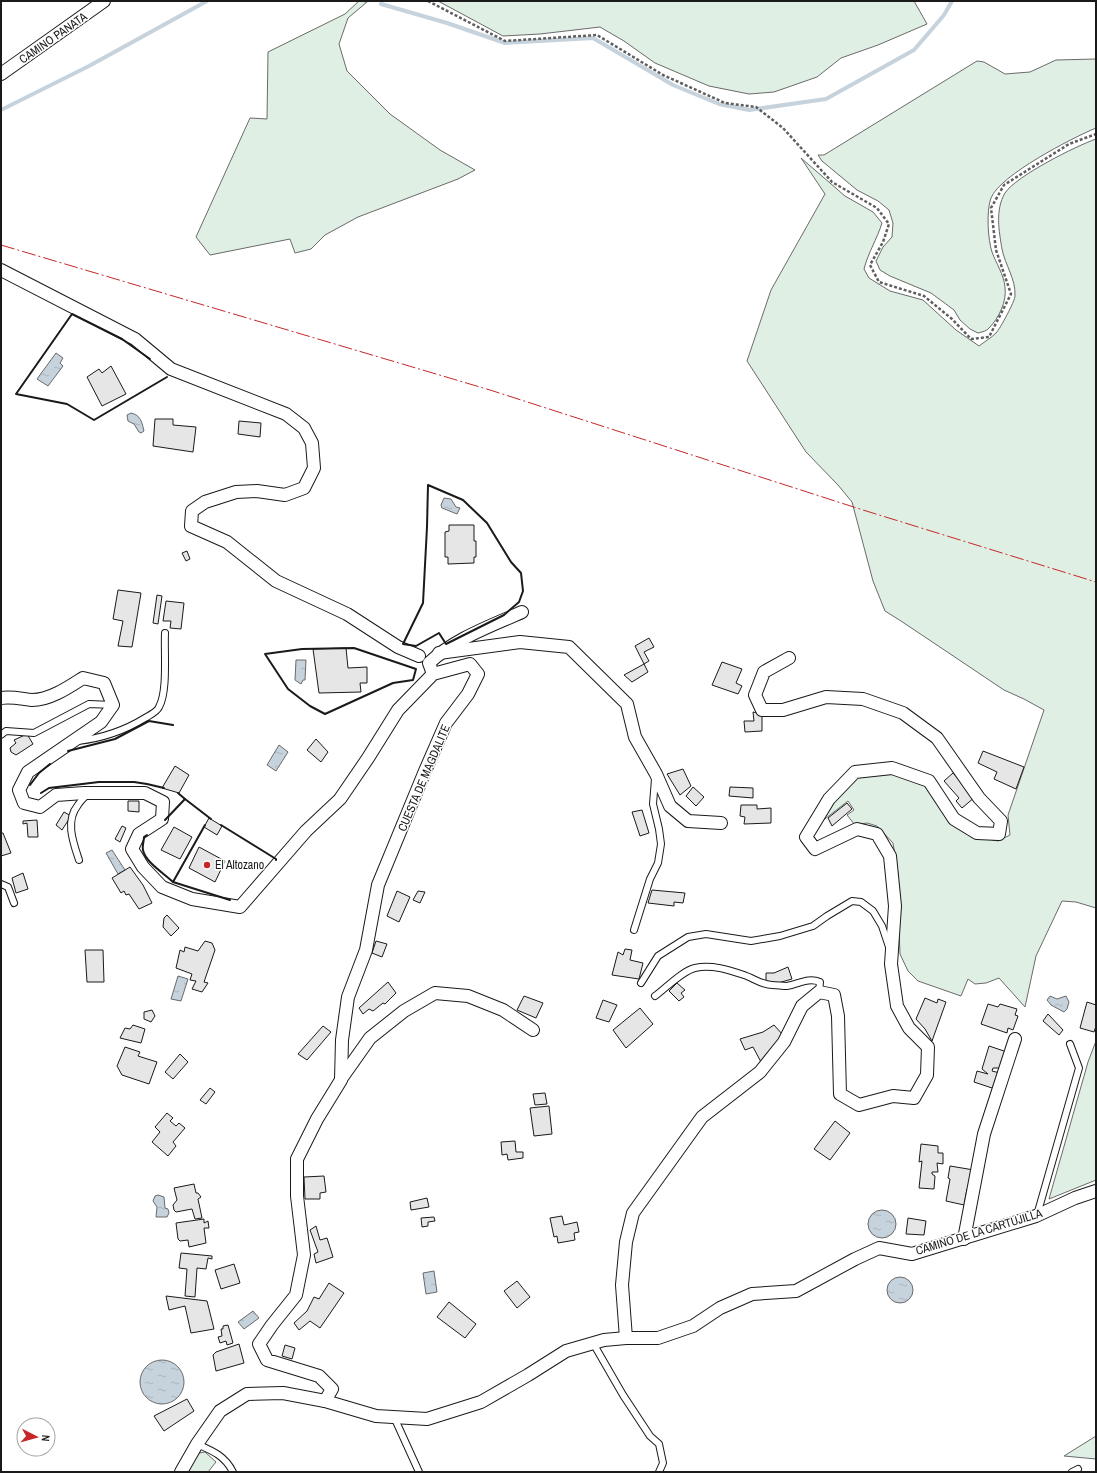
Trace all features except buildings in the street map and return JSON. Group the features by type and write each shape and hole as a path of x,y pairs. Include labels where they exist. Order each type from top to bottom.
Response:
{"street":[{"name":"CAMINO PANATA","path":"1,74 104,1"},
{"path":"1,270 134,339 172,369 286,414 304,428 312,443 314,468 304,488 285,495 256,491 236,492 205,502 192,511 191,526 227,542 276,581 346,614 398,648 419,656"},
{"path":"1,698 6,697 34,700 61,692 83,678 104,683 112,705 101,722 28,772 20,790 24,803 40,807 56,795 89,793 145,793 163,802 162,819 139,834 132,849 143,866 162,887 192,899 240,907 306,831 340,799 398,710 431,668 439,653 480,631 522,612"},
{"path":"439,653 520,642 570,647 627,704 635,737 656,774 670,806 688,821 721,823"},
{"path":"626,1338 622,1285 626,1242 633,1213 702,1117 760,1072 784,1042 802,1006 819,992 834,994 838,1016 840,1094 858,1105 893,1096 914,1098 927,1075 928,1047 909,1028 897,1006 891,964 895,906 890,856 877,834 857,829 815,849 806,837 829,799 855,772 892,768 929,781 954,819 977,833 999,834 1001,821 979,798 937,738 903,713 863,699 826,697 783,710 762,710 755,695 764,672 789,658"},
{"name":"CUESTA DE MAGDALITE","path":"341,1080 342,1040 348,997 366,950 378,884 424,771 446,723 468,694 478,674 470,664 431,668"},
{"path":"181,1472 197,1444 220,1412 247,1394 283,1393 325,1401 332,1389 319,1376 267,1360 259,1344 296,1295 304,1255 297,1196 297,1159 317,1119 341,1080 370,1038 404,1011 435,993 468,996 503,1010 533,1030"},
{"path":"964,1238 984,1134 1015,1039"},
{"name":"CAMINO DE LA CARTUJILLA","path":"325,1401 376,1416 427,1419 481,1402 566,1351 593,1343 626,1338 658,1338 693,1326 720,1308 752,1294 796,1291 855,1259 879,1248 912,1254 1036,1216 1075,1198 1096,1191"}],"lane":[{"path":"73,741 110,735 124,730 154,713 159,708 164,688 165,633"},
{"path":"419,656 431,668"},
{"path":"1,735 6,731 34,733 89,704 112,705"},
{"path":"634,930 650,879 658,863 661,844 653,804 656,774"},
{"path":"79,860 71,837 72,820 78,804 89,793"},
{"path":"1,884 8,887 14,903"},
{"path":"641,983 658,956 688,937 706,934 751,941 780,936 813,926 852,901 861,902 873,911 882,926 888,944 891,964"},
{"path":"655,996 687,971 694,968 706,967 743,974 765,985 788,986 809,979 816,980 820,982 819,992"},
{"path":"1036,1216 1079,1068 1070,1044"},
{"path":"593,1343 623,1395 650,1436 659,1444 663,1463 659,1472"},
{"path":"394,1417 419,1472"},
{"path":"197,1444 220,1455 229,1464 233,1472"},
{"path":"1072,1472 1078,1469"}],"path":[{"path":"428,1 505,41 597,35 663,75 724,103 756,107 783,128 832,182 877,208 889,224 883,242 870,265 879,282 924,296 952,319 971,339 989,337 1011,294 996,250 991,208 1004,185 1069,144 1096,134"}],"green space":[{"path":"359,1 367,2 348,18 339,44 347,71 390,114 440,150 475,170 458,179 358,217 325,235 311,249 295,253 290,239 210,255 196,237 250,118 267,119 268,52 345,14"},
{"path":"438,1 914,1 927,24 878,45 841,58 817,77 774,92 749,94 709,86 655,63 624,41 600,27 540,34 503,36"},
{"path":"1096,59 1096,128 1055,148 1022,168 997,189 991,198 988,210 989,240 992,252 1003,278 1005,298 1002,309 988,329 978,333 970,329 960,320 954,310 931,293 890,276 880,270 876,261 883,247 892,237 893,223 889,210 878,201 857,190 822,161 818,155 824,155 977,61 984,62 1005,74 1030,72 1056,60"},
{"path":"1096,139 1096,908 1076,902 1062,901 1036,956 1025,1007 999,978 986,983 975,984 968,979 961,996 918,981 908,971 900,954 898,874 893,843 877,826 867,823 855,825 847,815 854,810 848,801 812,829 828,807 860,776 892,773 926,784 974,836 998,841 1010,835 1008,815 1044,710 1004,690 885,611 873,581 852,502 838,485 806,452 747,361 771,290 825,194 801,158 845,196 873,212 882,223 864,269 869,278 890,291 923,300 956,330 979,346 996,333 1004,321 1015,296 1014,284 1003,255 999,228 1000,206 1005,193 1011,186 1033,170"},
{"path":"1096,1041 1096,1180 1049,1199 1088,1062"},
{"path":"1096,1436 1096,1459 1064,1456"},
{"path":"205,1452 216,1462 208,1472 186,1472 199,1453"}],"water":[{"path":"56,353 63,358 60,363 63,366 48,386 37,379"},
{"path":"131,413 139,417 143,425 144,431 141,433 134,424 128,421 127,415"},
{"path":"444,498 451,499 456,507 460,508 457,514 442,508 441,505"},
{"path":"296,660 306,660 305,680 303,680 301,684 295,680"},
{"path":"279,745 288,752 276,771 267,765"},
{"path":"112,850 125,870 118,874 106,853"},
{"path":"178,976 188,979 181,1001 171,999"},
{"path":"1050,996 1057,999 1066,996 1069,1002 1067,1009 1064,1012 1051,1005 1047,1000"},
{"path":"158,1195 164,1197 165,1208 168,1209 169,1213 167,1217 156,1217 157,1207 153,1201 155,1196"},
{"path":"882,1210 892,1214 896,1224 892,1234 882,1238 872,1234 868,1224 872,1214"},
{"path":"434,1271 437,1292 426,1294 423,1273"},
{"path":"900,1277 909,1281 913,1290 909,1299 900,1303 891,1299 887,1290 891,1281"},
{"path":"253,1311 259,1318 244,1329 238,1322"},
{"path":"158,1360 166,1360 178,1366 184,1378 184,1386 178,1398 166,1404 158,1404 146,1398 140,1386 140,1378 146,1366"}],"waterway":[{"path":"1,110 89,66 207,1"},
{"path":"381,4 447,23 505,43 593,38 673,85 719,104 749,110 826,99 914,50 944,15 952,1"}],"wall":[{"path":"150,359 122,339 72,314 16,394 67,404 94,420 167,377"},
{"path":"428,485 463,500 487,523 511,562 521,573 523,591 519,602 504,615 446,644 439,633 416,646 403,644 423,603 428,485"},
{"path":"354,648 416,669 413,680 393,683 325,714 310,706 288,689 265,654 302,649 354,648"},
{"path":"68,751 115,739 149,721 173,725"},
{"path":"30,785 39,773 50,764"},
{"path":"41,793 49,788 99,782 134,782 164,788"},
{"path":"178,793 185,799"},
{"path":"165,820 185,799 211,819"},
{"path":"205,825 173,882 230,900"},
{"path":"221,825 276,860"},
{"path":"147,835 144,837 143,845 143,850 147,859 173,882"}],"power":[{"path":"1,245 490,390 863,510 1096,582"}],"place":[{"name":"El Altozano","path":"207,865"}]}
